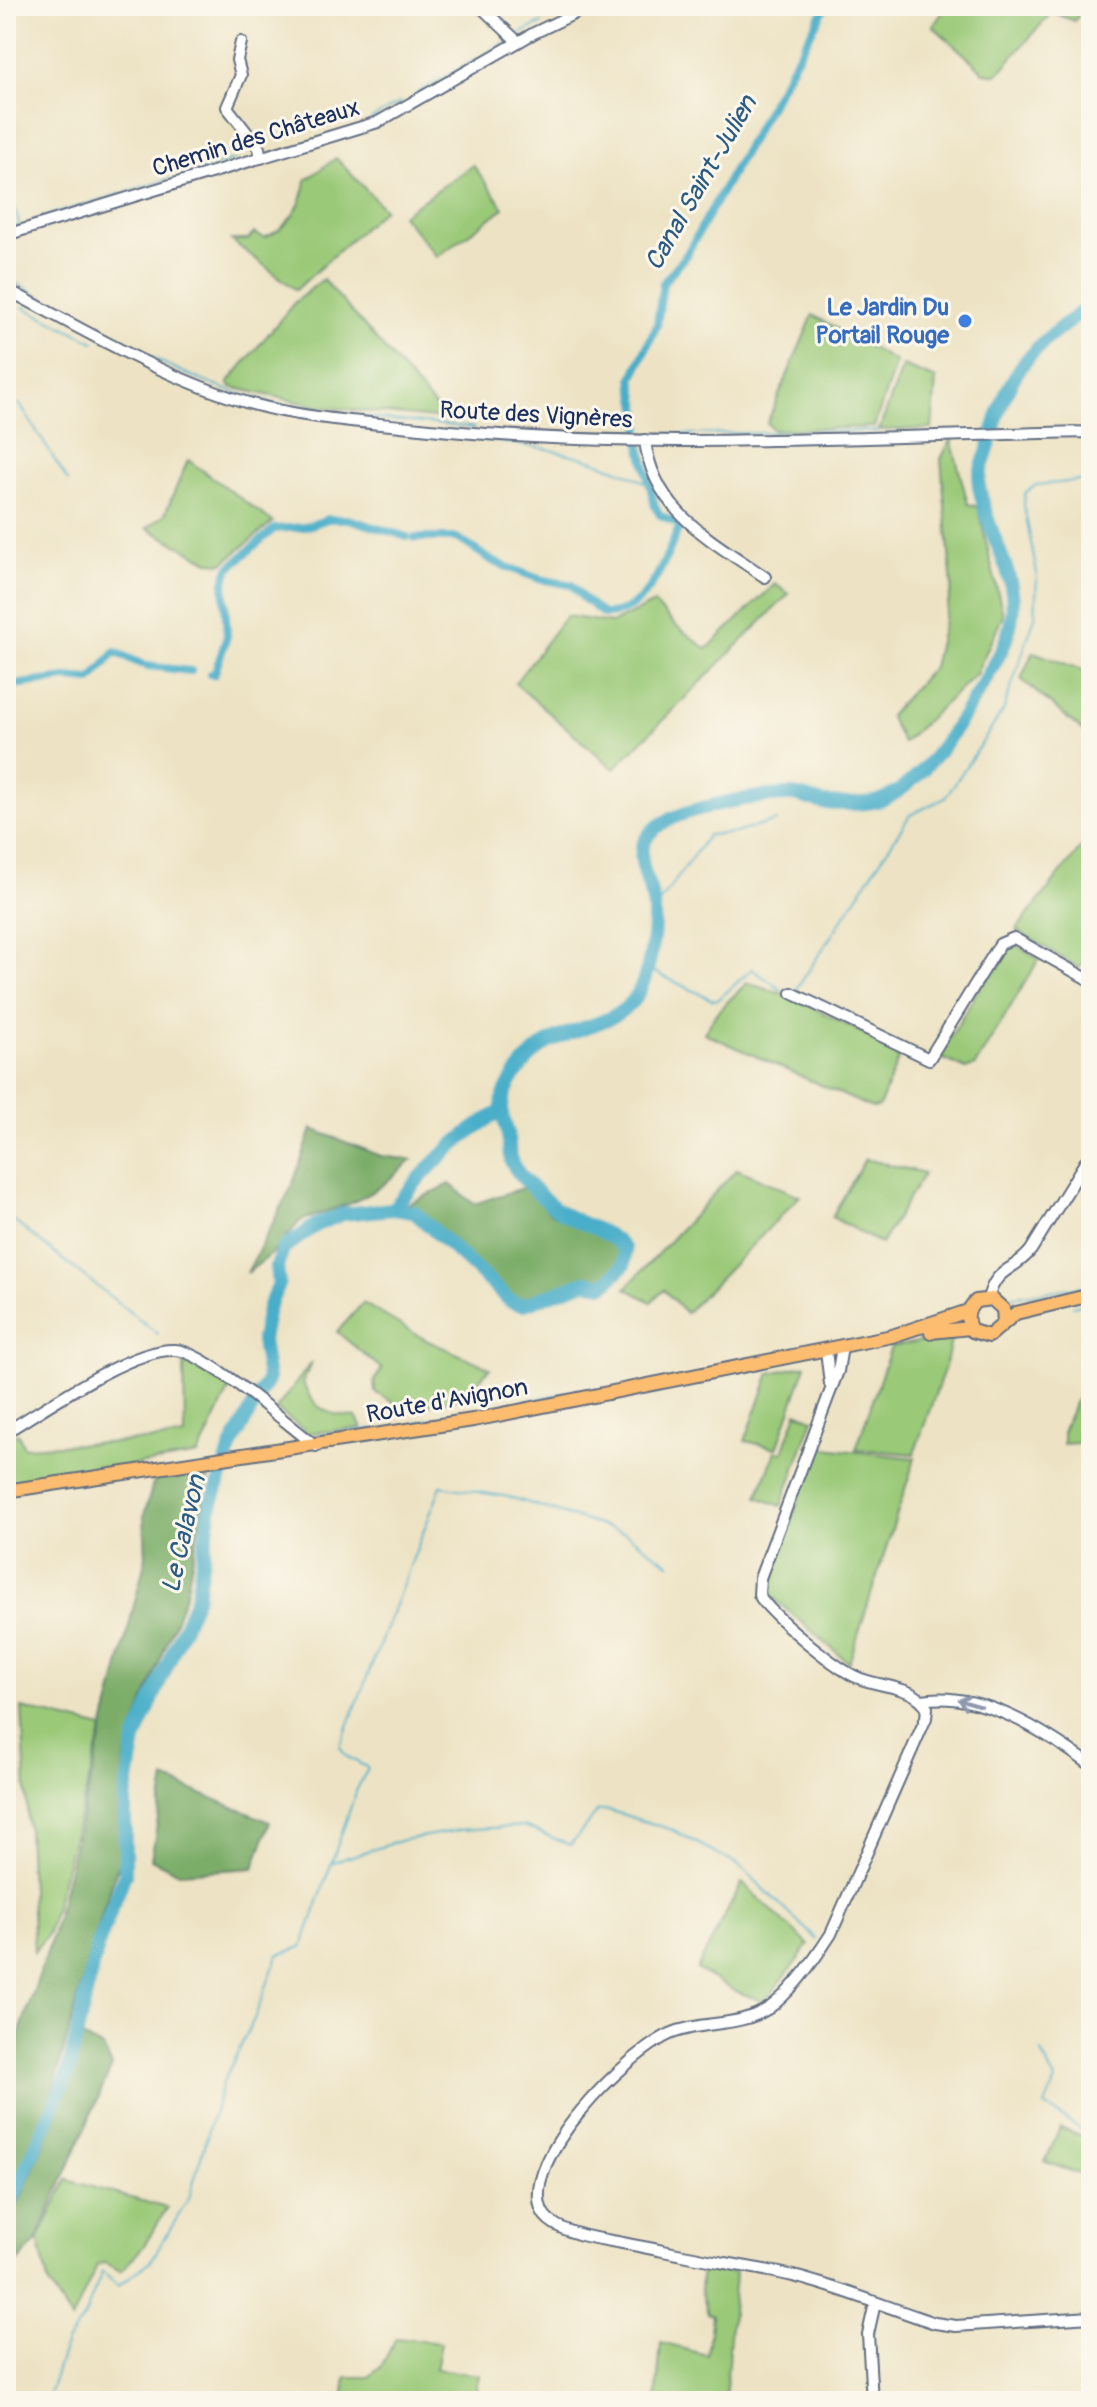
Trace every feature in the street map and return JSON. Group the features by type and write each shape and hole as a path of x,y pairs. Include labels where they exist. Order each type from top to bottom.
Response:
{"main road":[{"path":"1090,1295 1016,1313 989,1336 978,1335 970,1328 968,1311 976,1301 1090,1295"},
{"path":"993,1301 1004,1312 1004,1323"},
{"name":"Route d'Avignon","path":"6,1491 473,1420 892,1336 968,1311"},
{"name":"Route d'Avignon","path":"892,1336 970,1328"}],"street":[{"path":"480,6 518,42"},
{"name":"Chemin des Châteaux","path":"6,235 378,122 518,42 590,6"},
{"path":"241,42 237,60 241,75 227,107 259,148 261,158"},
{"name":"Route des Vignères","path":"6,289 200,385 277,410 491,436 640,440 1091,432"},
{"path":"640,440 657,489 699,533 765,577"},
{"path":"792,993 929,1059 1000,944 1008,939 1014,938 1091,981"},
{"path":"993,1301 999,1273 1020,1261 1031,1250 1091,1153"},
{"path":"842,1347 830,1391 760,1578 759,1595 841,1668 869,1683 915,1694 922,1700 926,1718 920,1735 831,1934 819,1951 772,2006 753,2017 671,2034 629,2063 580,2109 564,2131 538,2193 546,2218 593,2238 779,2273 935,2323 956,2326 1091,2317"},
{"path":"6,1432 127,1362 148,1354 176,1350 204,1361 316,1446"},
{"path":"826,1350 830,1391"},
{"path":"922,1700 945,1696 1015,1719 1091,1765"},
{"path":"872,2401 868,2334 875,2303"}],"green space":[{"path":"947,6 1085,6 1074,21 1052,12 997,75 985,73 933,26"},
{"path":"336,158 384,209 296,290 231,240 248,240 254,233 264,238 281,228 298,207 306,180"},
{"path":"473,165 504,208 437,257 402,215"},
{"path":"323,279 446,419 321,407 231,387 228,383 294,303"},
{"path":"813,315 896,362 874,427 773,430 767,423"},
{"path":"903,366 936,379 932,429 879,430"},
{"path":"951,439 968,504 978,507 1003,615 976,674 903,743 889,716 933,667 952,587 941,459"},
{"path":"188,460 273,522 223,563 209,562 147,528 165,514"},
{"path":"775,584 789,594 614,769 515,683 566,616 612,623 654,603 675,625 707,649"},
{"path":"1033,652 1091,673 1091,738 1021,679"},
{"path":"1083,845 1091,849 1091,953 1079,968 1016,930"},
{"path":"1014,944 1039,959 975,1066 966,1069 939,1057 1003,947"},
{"path":"747,983 790,996 901,1052 879,1107 872,1108 704,1033 717,1012"},
{"path":"312,1129 381,1156 412,1160 382,1186 354,1202 300,1221 273,1253 247,1273 292,1186"},
{"path":"865,1159 924,1173 881,1244 832,1217"},
{"path":"737,1169 800,1196 686,1313 664,1290 651,1302 626,1288"},
{"path":"450,1184 474,1204 526,1187 551,1214 613,1240 621,1251 619,1264 603,1281 583,1278 522,1300 511,1295 437,1225 406,1205"},
{"path":"363,1303 426,1340 490,1368 463,1397 405,1409 375,1392 374,1381 382,1369 337,1332"},
{"path":"952,1336 945,1367 914,1454 856,1449 891,1347"},
{"path":"184,1358 206,1368 230,1388 198,1455 6,1486 6,1439 18,1433 24,1447 185,1436"},
{"path":"312,1362 303,1382 311,1399 330,1413 356,1417 362,1428 308,1433 276,1409"},
{"path":"806,1365 777,1448 745,1441 770,1373"},
{"path":"1091,1367 1078,1429 1079,1439 1091,1437 1091,1442 1063,1444 1063,1430"},
{"path":"797,1412 813,1419 781,1506 757,1497 776,1451 783,1452"},
{"path":"815,1447 915,1458 849,1663 772,1597 771,1586"},
{"path":"210,1470 186,1593 131,1735 124,1763 120,1860 97,1928 48,2108 6,2202 6,2073 52,1937 146,1557 144,1515 155,1477"},
{"path":"22,1708 103,1728 48,1933 34,1952"},
{"path":"165,1779 270,1822 254,1868 179,1873 151,1859"},
{"path":"742,1883 809,1945 762,2001 733,1990 697,1969"},
{"path":"82,2037 103,2048 112,2066 36,2242 6,2274 6,2232 74,2073"},
{"path":"1060,2128 1091,2140 1091,2178 1045,2162"},
{"path":"67,2180 167,2208 143,2247 121,2271 105,2263 97,2265 72,2320 49,2285 38,2240"},
{"path":"702,2267 735,2273 725,2401 656,2401 661,2343 707,2355 712,2315 707,2313 700,2291"},
{"path":"396,2338 441,2343 436,2369 479,2375 474,2397 343,2401 346,2377 369,2377 381,2367"}],"waterway":[{"name":"Canal Saint-Julien","path":"639,435 640,417 632,379 657,325 663,283 686,255 826,6"},
{"path":"518,35 542,23"},
{"path":"415,94 509,40"},
{"path":"371,119 401,102"},
{"path":"179,176 235,160"},
{"path":"30,221 169,179"},
{"path":"6,185 20,225 6,228"},
{"path":"6,277 157,360 220,388 278,405 334,414 474,428"},
{"name":"Le Calavon","path":"6,2214 68,2073 97,1947 125,1874 125,1798 135,1740 197,1596 211,1505 232,1445 268,1379 262,1340 268,1308 279,1284 277,1266 284,1248 316,1225 343,1214 393,1209 414,1212 510,1301 522,1305 585,1282 604,1285 624,1265 625,1250 618,1242 555,1208 516,1169 511,1160 502,1112 510,1083 543,1046 616,1015 640,990 653,932 653,901 642,861 645,841 651,832 678,816 696,810 758,797 794,795 839,804 879,801 902,789 917,776 946,742 991,670 1005,642 1012,618 1009,576 979,486 980,471 996,419 1013,379 1036,349 1091,305"},
{"path":"23,307 94,342"},
{"path":"19,403 68,481"},
{"path":"640,435 877,431"},
{"path":"408,432 562,452 591,460 648,484"},
{"name":"Canal Saint-Julien","path":"415,538 457,538 494,562 539,579 572,585 603,614 619,612 632,606 653,583 680,525 660,515 655,507 640,444"},
{"path":"796,990 910,815 945,798 1003,711 1035,617 1037,574 1024,506 1025,493 1036,485 1091,480"},
{"name":"Canal Saint-Julien","path":"210,674 214,675 227,636 224,582 229,568 274,529 305,527 328,519 348,519 407,537"},
{"name":"Canal Saint-Julien","path":"6,677 13,685 66,678 91,680 115,652 141,664"},
{"name":"Canal Saint-Julien","path":"147,666 191,671"},
{"path":"655,909 708,835 735,833 776,821"},
{"path":"648,969 713,1000 719,999 752,969 782,990 790,990"},
{"path":"393,1209 443,1154 502,1111"},
{"path":"6,1215 158,1334"},
{"path":"1010,1297 1091,1285"},
{"path":"1073,1306 1091,1302"},
{"path":"417,1422 585,1389"},
{"path":"315,1436 372,1429"},
{"path":"47,2401 66,2342 84,2318 102,2272 118,2286 151,2261 189,2198 222,2084 255,2017 278,1955 302,1947 357,1789 368,1768 346,1756 340,1747 441,1486 509,1497 625,1533 670,1564"},
{"path":"333,1862 403,1840 460,1830 524,1826 570,1845 598,1811 608,1810 673,1830 740,1866 816,1939"},
{"path":"1042,2053 1055,2081 1045,2106 1091,2136"},
{"path":"121,2399 133,2401"}],"place":[{"name":"Le Jardin Du Portail Rouge","path":"965,321"}]}
